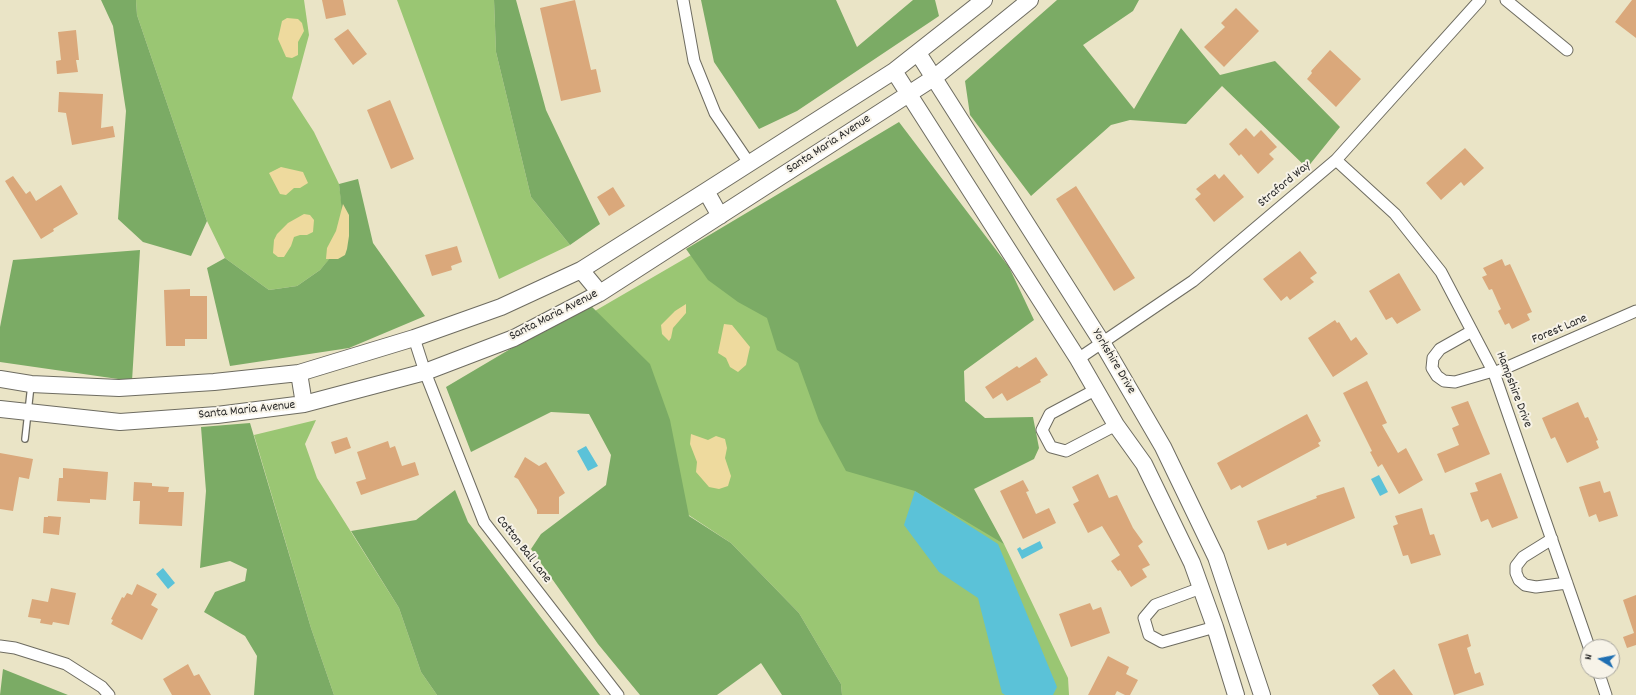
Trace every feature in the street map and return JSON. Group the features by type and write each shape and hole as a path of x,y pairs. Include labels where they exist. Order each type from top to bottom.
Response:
{"street":[{"path":"683,0 694,61 715,113 749,163"},
{"path":"0,379 31,384 119,388 214,382 299,373 414,338 501,307 581,270 706,191 894,71 984,0"},
{"name":"Santa Maria Avenue","path":"0,409 120,422 217,415 304,404 425,372 514,338 600,293 935,76 1030,0"},
{"name":"Straford Way","path":"1078,359 1103,344 1194,281 1336,160 1480,0"},
{"path":"1506,0 1567,50"},
{"name":"Yorkshire Drive","path":"918,53 935,76 1103,344 1163,447 1216,557 1262,695"},
{"path":"894,71 1078,359 1116,425 1144,464 1192,563 1202,588 1236,695"},
{"name":"Hampshire Drive","path":"1336,160 1395,214 1440,272 1494,372 1586,639"},
{"path":"706,191 720,216"},
{"path":"581,270 600,293"},
{"name":"Forest Lane","path":"1472,331 1440,349 1433,358 1432,368 1437,376 1444,381 1455,382 1494,372 1636,311"},
{"name":"Cotton Ball Lane","path":"414,338 425,372 484,522 618,695"},
{"path":"299,373 304,404"},
{"path":"1095,390 1050,414 1042,430 1051,447 1066,450 1116,425"},
{"path":"1552,539 1523,557 1516,566 1516,573 1519,580 1525,585 1536,587 1567,583"},
{"path":"1202,588 1155,605 1144,618 1149,635 1162,642 1215,627"},
{"path":"0,646 15,648 66,664 102,687 109,695"},
{"path":"1601,679 1606,695"}],"lane":[{"path":"25,439 31,384"}],"green space":[{"path":"101,0 136,0 137,15 207,221 191,256 143,242 118,219 126,111 113,26"},
{"path":"136,0 304,0 309,35 292,98 314,132 339,184 346,240 320,270 297,286 269,290 225,258 207,221 137,15"},
{"path":"397,0 494,0 496,52 531,197 570,245 499,279"},
{"path":"494,0 516,0 546,110 600,224 570,245 531,197 496,52"},
{"path":"701,0 836,0 857,47 913,0 935,0 939,16 797,111 759,129 714,62"},
{"path":"1057,0 1139,0 1133,11 1083,45 1134,109 1181,28 1220,75 1275,61 1340,127 1307,168 1222,86 1186,124 1130,120 1111,125 1031,196 970,115 965,81"},
{"path":"899,122 1009,267 1034,320 964,371 965,401 985,418 1033,417 1039,448 1034,459 974,489 1004,544 915,491 846,471 819,421 798,363 777,350 767,318 738,302 708,280 686,249"},
{"path":"358,179 373,243 425,316 349,348 230,366 207,268 225,258 269,290 297,286 320,270 345,240 339,184"},
{"path":"710,244 1004,544 1068,678 1069,695 842,695 841,684 799,613 731,543 675,506 581,319"},
{"path":"140,250 132,381 0,362 0,327 13,260"},
{"path":"588,303 650,364 670,420 689,516 731,543 799,613 841,684 842,695 782,695 761,663 717,695 640,695 598,644 531,549 541,534 606,485 611,455 589,414 551,412 471,452 446,387"},
{"path":"316,420 305,444 317,478 399,608 421,672 437,695 334,695 311,628 254,435"},
{"path":"250,423 311,628 334,695 254,695 257,656 245,636 204,612 215,592 245,581 247,569 230,561 200,568 206,491 201,427"},
{"path":"455,490 468,522 600,695 437,695 421,672 399,608 351,531 416,520"},
{"path":"3,669 68,695 0,695"}],"sand":[{"path":"287,18 298,19 302,23 304,31 298,42 298,55 292,58 286,57 278,39 282,21"},
{"path":"281,167 303,172 308,183 300,188 294,188 286,195 280,194 269,173"},
{"path":"343,204 349,215 349,236 347,249 345,255 338,259 326,259 327,248 336,231"},
{"path":"304,214 310,215 314,220 313,232 307,235 294,237 291,246 284,257 278,257 273,253 274,240 277,234 288,223"},
{"path":"686,304 686,313 673,328 669,341 662,334 661,325 675,311"},
{"path":"724,324 732,325 750,347 746,365 738,372 730,367 726,358 718,353"},
{"path":"691,434 708,440 716,436 725,439 727,448 725,458 731,476 728,486 719,489 709,487 696,472 697,462 690,444"}],"water":[{"path":"586,446 598,466 588,471 577,451"},
{"path":"1379,475 1388,492 1380,496 1371,479"},
{"path":"915,491 998,544 1057,687 1053,695 1005,695 1002,693 978,598 939,572 904,525"},
{"path":"1040,541 1043,548 1022,559 1017,549 1020,547 1022,550"},
{"path":"163,568 175,583 168,589 156,574"}],"building":[{"path":"322,0 343,0 346,15 326,19"},
{"path":"575,0 591,70 596,69 601,92 561,101 540,8"},
{"path":"1632,0 1636,0 1636,38 1615,22"},
{"path":"1236,8 1259,31 1224,67 1204,47 1225,27 1221,23"},
{"path":"348,29 367,54 353,65 334,39"},
{"path":"76,30 79,60 76,60 78,72 57,74 56,61 61,60 58,32"},
{"path":"1330,50 1361,79 1336,107 1307,79 1312,73 1311,71"},
{"path":"59,92 103,94 101,128 113,126 115,137 72,145 66,113 58,112"},
{"path":"390,100 414,159 391,169 367,110"},
{"path":"1246,128 1254,137 1261,130 1277,147 1269,154 1274,159 1258,174 1241,154 1239,156 1229,144"},
{"path":"1465,148 1484,168 1464,186 1461,182 1441,200 1426,183"},
{"path":"1215,174 1219,179 1224,174 1244,197 1214,222 1195,199 1201,194 1196,189"},
{"path":"13,176 26,194 30,191 36,201 61,185 78,214 53,229 54,231 41,239 5,181"},
{"path":"1076,186 1135,278 1114,291 1056,199"},
{"path":"613,187 625,206 609,216 597,197"},
{"path":"457,246 462,262 451,266 452,270 432,276 425,255"},
{"path":"1300,251 1317,273 1310,278 1314,282 1290,300 1287,296 1281,301 1263,279"},
{"path":"1502,259 1505,266 1510,264 1532,312 1527,314 1530,320 1512,329 1509,323 1505,325 1498,311 1501,309 1492,289 1489,290 1482,277 1487,275 1483,268"},
{"path":"1399,273 1421,310 1397,324 1392,317 1386,320 1369,291"},
{"path":"190,289 190,296 207,296 207,339 185,339 185,346 166,346 164,290"},
{"path":"1335,320 1337,323 1339,322 1351,341 1356,337 1368,354 1333,377 1308,338"},
{"path":"1036,357 1048,375 1040,380 1041,382 1007,401 1002,393 993,399 985,387 1017,366 1019,368"},
{"path":"1367,381 1387,423 1382,425 1398,453 1406,448 1423,480 1399,494 1382,464 1378,467 1370,452 1372,451 1343,393"},
{"path":"1468,401 1490,454 1445,473 1437,454 1459,445 1452,428 1459,425 1451,407"},
{"path":"1578,402 1585,418 1588,417 1598,440 1596,441 1599,448 1567,463 1555,437 1551,439 1542,418"},
{"path":"1307,414 1321,441 1318,443 1320,446 1242,488 1240,485 1231,490 1217,463"},
{"path":"347,437 351,448 335,454 331,442"},
{"path":"388,441 390,448 395,446 402,466 415,462 419,475 361,495 356,482 366,479 357,452"},
{"path":"0,453 33,459 29,479 19,477 13,511 0,509"},
{"path":"525,457 539,466 546,462 565,493 559,497 559,514 537,514 537,510 518,479 514,477"},
{"path":"63,468 108,472 106,500 90,499 90,503 57,501 59,478 63,478"},
{"path":"1501,473 1518,518 1492,528 1488,519 1481,522 1470,493 1478,491 1475,483"},
{"path":"1098,474 1109,498 1117,495 1133,528 1143,542 1138,546 1150,565 1142,569 1147,577 1131,587 1120,570 1118,571 1111,561 1120,555 1102,526 1088,533 1073,504 1079,501 1072,487"},
{"path":"1023,480 1029,491 1026,492 1036,514 1049,508 1056,523 1023,539 1000,491"},
{"path":"1600,481 1604,493 1610,491 1618,516 1599,522 1596,514 1589,517 1579,487"},
{"path":"134,482 152,483 152,486 169,487 168,492 184,492 182,526 139,524 140,501 133,501"},
{"path":"1344,487 1355,518 1287,546 1286,543 1268,550 1257,521 1317,498 1316,496"},
{"path":"1422,508 1430,535 1434,534 1441,555 1411,564 1408,555 1403,556 1393,526 1398,524 1395,516"},
{"path":"44,517 61,517 59,535 43,533"},
{"path":"137,584 157,594 151,605 158,609 142,640 111,624 113,620 111,619 122,597 124,598 127,593 132,595"},
{"path":"51,588 76,593 69,625 53,622 52,625 40,623 41,619 28,617 32,599 48,602"},
{"path":"1636,595 1636,645 1627,648 1623,637 1634,633 1623,600"},
{"path":"1090,603 1093,610 1101,607 1110,633 1071,647 1059,614"},
{"path":"1468,634 1471,646 1467,648 1475,674 1480,672 1484,685 1454,695 1438,644"},
{"path":"1108,656 1129,667 1126,674 1138,680 1130,695 1125,695 1117,691 1115,695 1088,695"},
{"path":"188,664 194,676 199,674 211,695 172,695 163,679"},
{"path":"1394,669 1413,695 1379,695 1372,685"}]}
